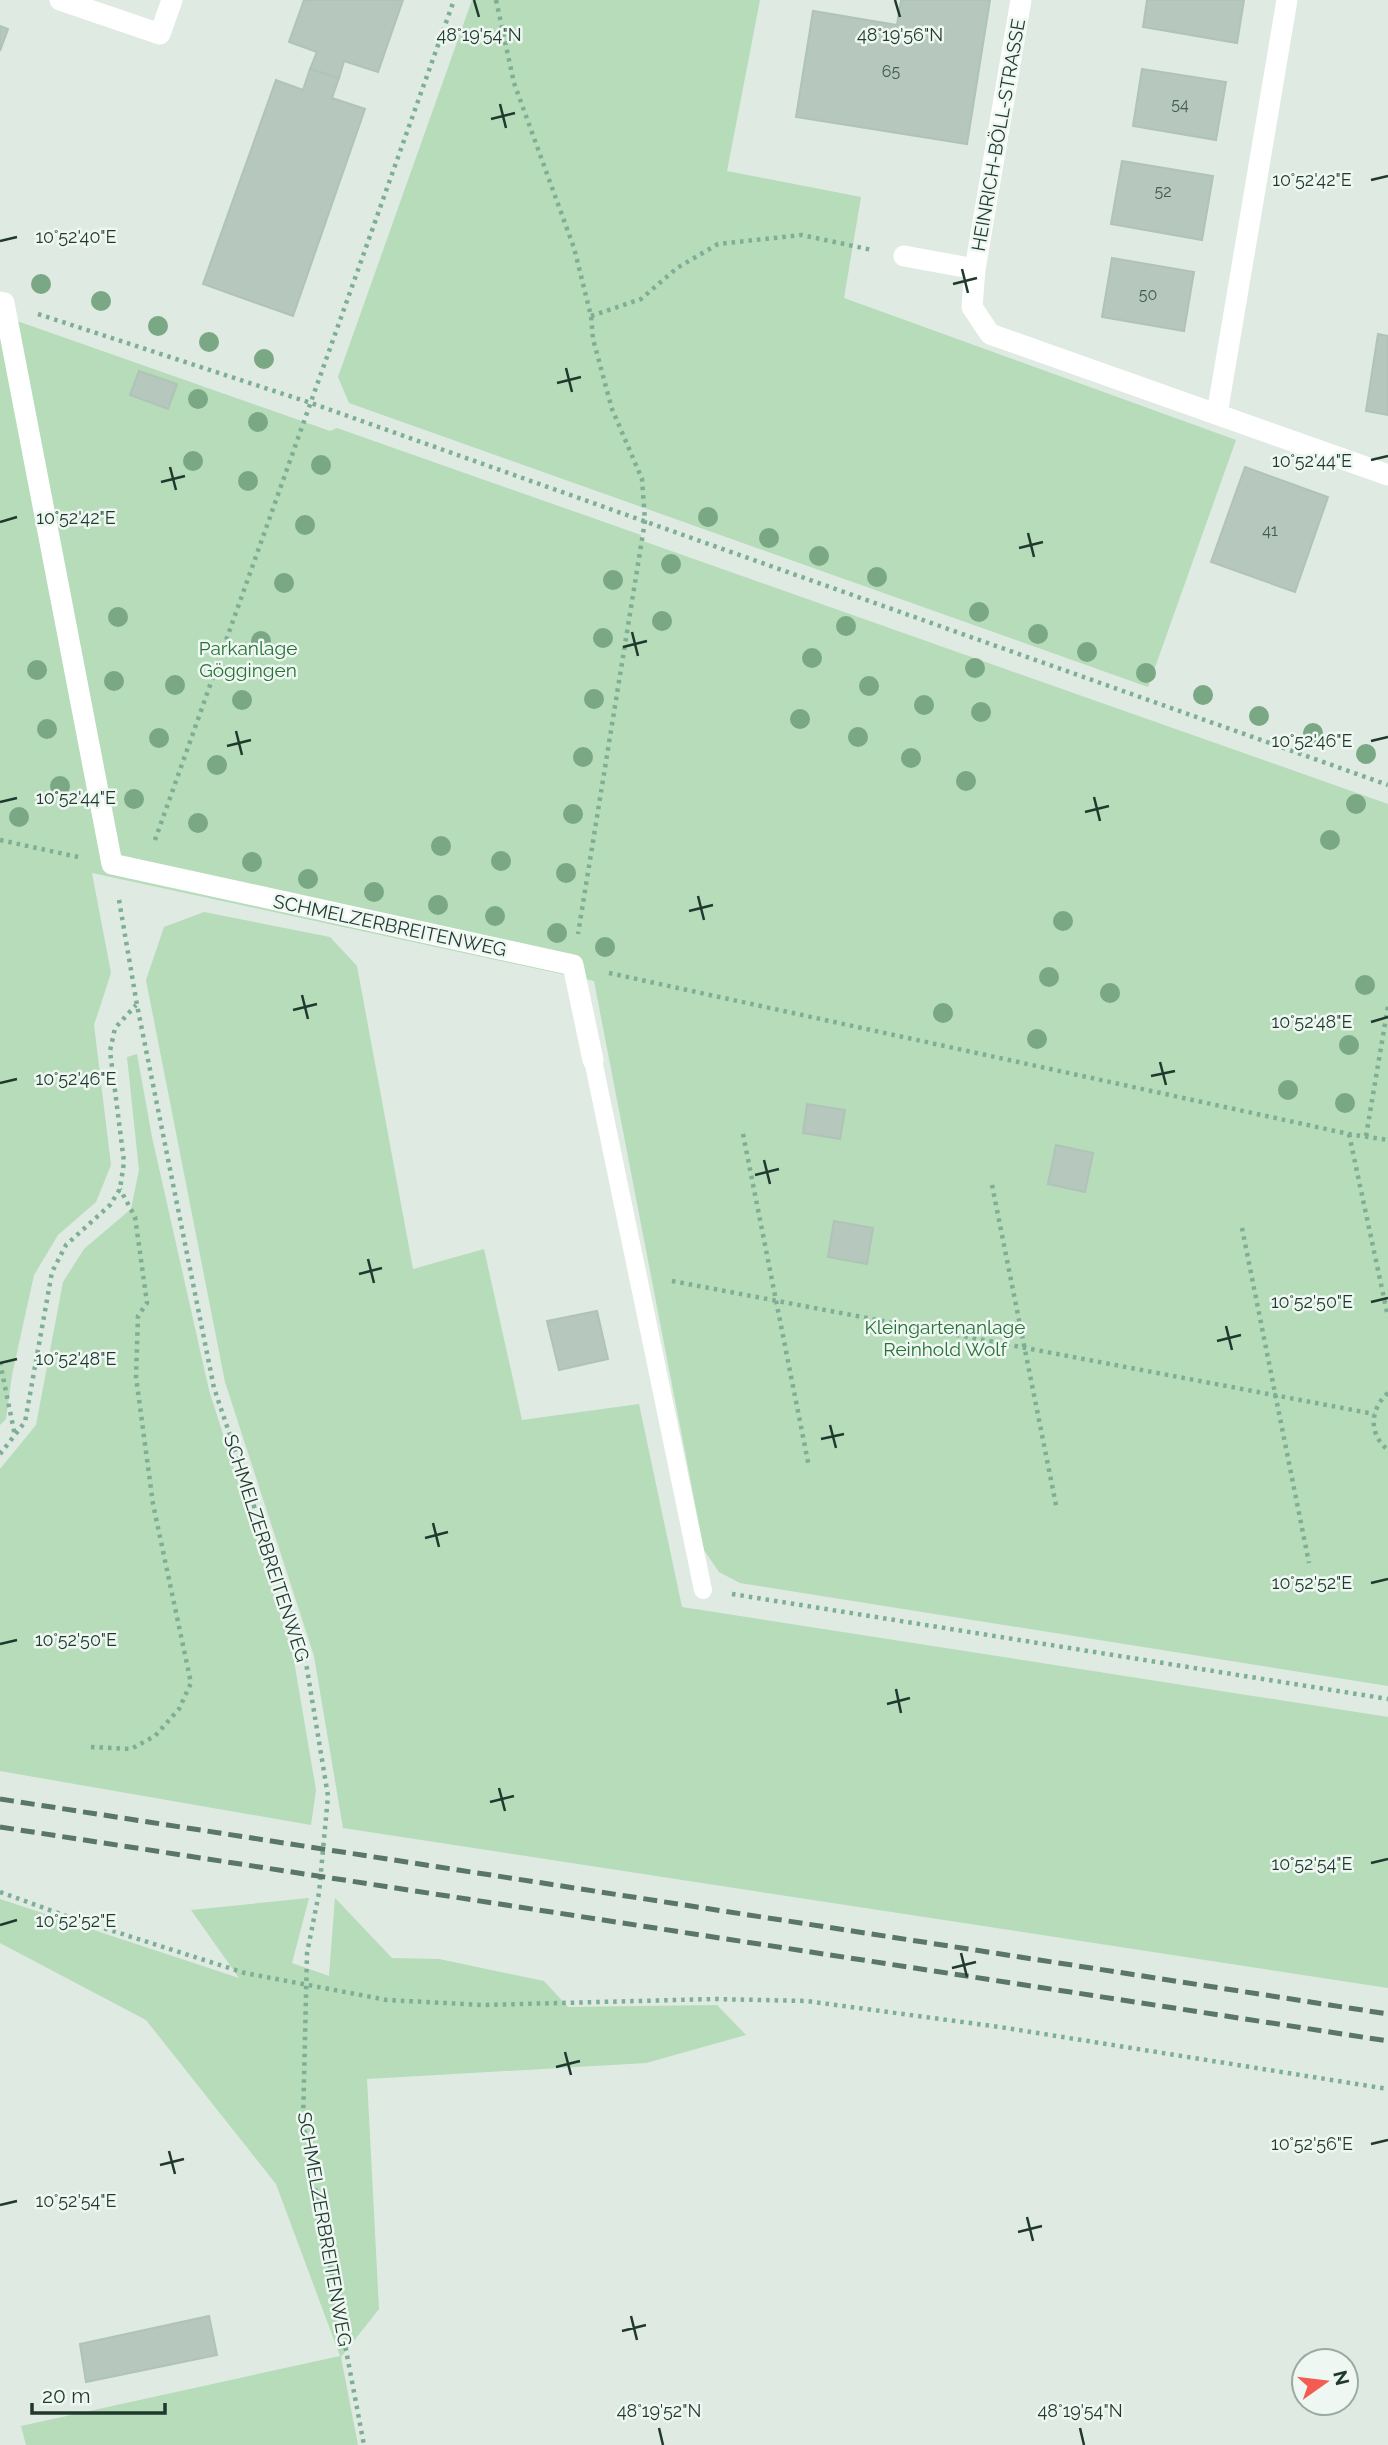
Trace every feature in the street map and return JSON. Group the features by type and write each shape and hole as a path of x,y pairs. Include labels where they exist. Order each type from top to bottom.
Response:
{"street":[{"path":"60,0 160,34 172,0"},
{"name":"HEINRICH-BÖLL-STRASSE","path":"1021,0 975,269 972,307 990,334 1388,475"},
{"path":"1217,415 1287,0"},
{"name":"HEINRICH-BÖLL-STRASSE","path":"904,256 975,269"},
{"path":"2,302 112,864"},
{"name":"SCHMELZERBREITENWEG","path":"112,864 573,965"},
{"path":"573,965 593,1060"}],"lane":[{"path":"593,1060 703,1590"}],"path":[{"path":"143,871 454,0"},
{"path":"496,0 514,83 570,237 612,409 642,479 645,521 573,965 1349,1134 1388,1140"},
{"path":"591,316 641,299 677,268 718,244 802,235 904,256"},
{"path":"2,302 311,403 1388,785"},
{"path":"0,840 112,864"},
{"name":"SCHMELZERBREITENWEG","path":"112,864 137,1005 214,1388 305,1657 328,1796 319,1893 307,1953 303,2123 364,2445"},
{"path":"0,1454 25,1422 52,1272 66,1245 110,1205 120,1189 124,1162 110,1051 115,1028 137,1005"},
{"path":"1366,1136 1388,1006"},
{"path":"743,1134 809,1467"},
{"path":"1349,1134 1388,1317"},
{"path":"992,1185 1057,1510"},
{"path":"91,1747 131,1749 155,1736 179,1709 191,1683 147,1466 136,1377 138,1316 147,1303 135,1217 120,1189"},
{"path":"1242,1228 1309,1563"},
{"path":"637,1273 1374,1414"},
{"path":"0,1362 15,1436"},
{"path":"1388,1393 1378,1403 1373,1425 1377,1436 1388,1450"},
{"path":"703,1590 1388,1699"},
{"path":"0,1892 245,1973 387,2000 483,2005 715,1999 806,2001 1000,2027 1388,2089"}],"green space":[{"path":"472,0 760,0 727,171 861,197 844,298 1236,440 1148,687 349,403 338,377"},
{"name":"Parkanlage Göggingen","path":"0,315 330,431 337,428 641,535 640,540 1388,804 1388,1686 740,1583 719,1572 704,1550 594,981 92,873 111,973 94,1025 111,1165 96,1202 58,1235 34,1275 12,1375 6,1419 0,1425"},
{"path":"204,912 330,937 357,966 413,1269 484,1249 522,1420 639,1404 682,1607 1388,1717 1388,1988 343,1828 314,1656 225,1382 146,980 164,927"},
{"path":"137,1054 152,1137 209,1390 293,1655 316,1790 311,1825 0,1771 0,1469 36,1425 63,1282 84,1249 131,1209 139,1170 127,1057"},
{"path":"309,1898 292,1963 329,1976 335,1898 392,1958 439,1959 544,1981 568,2007 717,2005 746,2035 646,2063 367,2079 379,2309 341,2357 358,2445 26,2445 21,2426 340,2356 276,2184 146,2020 0,1943 0,1899 239,1978 191,1910"}],"building":[{"path":"304,0 403,0 378,72 344,61 339,78 310,69 317,52 289,42"},
{"path":"901,0 990,0 967,144 796,117 813,11 897,25"},
{"path":"1147,0 1244,0 1237,43 1143,27"},
{"path":"0,26 8,29 0,51"},
{"path":"310,69 339,78 332,98 365,109 293,316 203,284 276,80 303,90"},
{"path":"1142,69 1226,82 1216,140 1133,126"},
{"path":"1122,161 1213,176 1202,240 1111,224"},
{"path":"1112,258 1194,272 1184,331 1102,317"},
{"path":"1378,334 1388,336 1388,415 1366,411"},
{"path":"139,371 177,384 168,409 130,395"},
{"path":"1245,467 1328,497 1295,592 1211,562"},
{"path":"807,1104 845,1110 840,1139 803,1133"},
{"path":"1056,1145 1093,1153 1085,1192 1048,1184"},
{"path":"834,1221 873,1228 867,1264 828,1257"},
{"path":"597,1311 608,1359 559,1370 547,1321"},
{"path":"209,2316 217,2355 86,2382 80,2344"}],"railway":[{"path":"0,1799 1388,2014"},
{"path":"0,1827 1388,2041"}],"park label":[{"name":"Kleingartenanlage Reinhold Wolf","path":"945,1338"}]}
